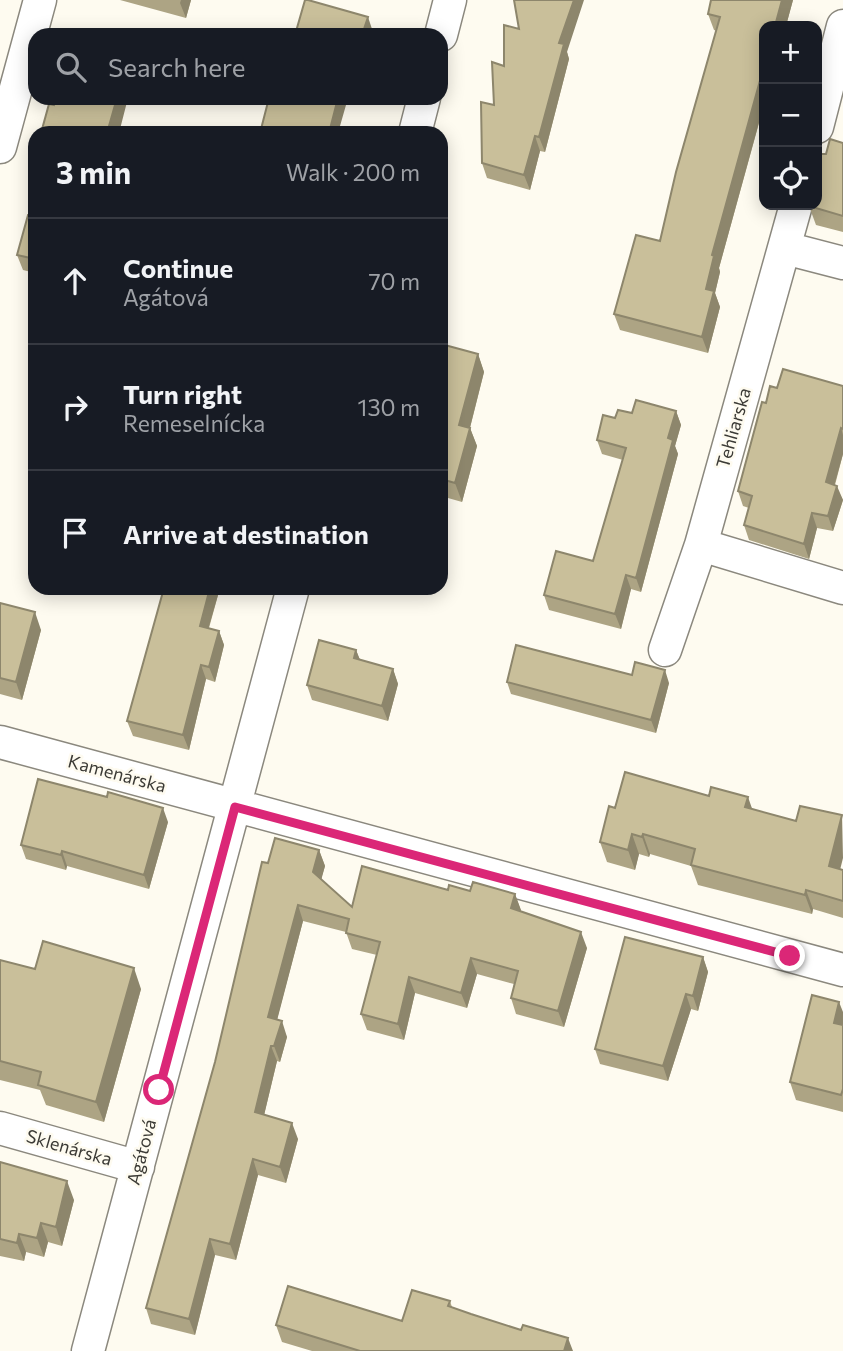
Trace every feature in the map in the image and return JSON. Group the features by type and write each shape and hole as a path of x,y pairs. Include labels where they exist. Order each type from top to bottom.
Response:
{"street":[{"path":"32,28 40,0"},
{"path":"443,28 450,0"},
{"path":"822,108 843,26"},
{"path":"0,146 28,44"},
{"path":"417,126 422,105"},
{"name":"Tehliarska","path":"665,650 701,545 795,210"},
{"path":"785,248 843,263"},
{"path":"701,545 843,588"},
{"name":"Agátová","path":"88,1351 291,595"},
{"name":"Kamenárska","path":"0,742 843,970"},
{"name":"Sklenárska","path":"0,1128 138,1167"}],"building":[{"path":"305,0 368,17 364,28 297,28"},
{"path":"514,0 574,0 559,43 564,44 539,137 535,136 524,175 482,163 481,102 494,105 492,62 504,66 504,25 519,29"},
{"path":"711,0 782,0 776,21 759,21 759,84 712,255 714,256 706,289 714,291 702,337 614,314 636,235 660,241 676,172 720,17 708,14"},
{"path":"49,105 115,105 109,126 43,126"},
{"path":"267,105 336,105 331,126 262,126"},
{"path":"830,139 843,143 843,216 822,210 822,154 826,154"},
{"path":"28,215 28,257 17,255"},
{"path":"448,346 478,354 459,425 470,428 455,483 448,481"},
{"path":"783,369 843,386 843,429 841,428 826,482 837,486 828,516 812,513 804,544 744,525 752,496 738,491 762,402 766,403 770,386 777,388"},
{"path":"636,400 676,411 668,438 673,440 636,578 626,575 615,614 544,595 556,551 593,561 626,448 597,440 603,415 615,418 618,410 632,413"},
{"path":"162,595 208,595 200,626 219,631 209,667 201,665 183,735 127,721"},
{"path":"0,603 35,612 16,682 0,678"},
{"path":"319,640 356,650 354,658 393,669 382,706 307,685"},
{"path":"516,645 632,675 635,662 665,670 651,720 507,682"},
{"path":"625,772 709,796 711,787 748,797 745,807 796,821 800,806 842,815 829,866 843,870 843,901 806,890 805,895 691,865 695,849 643,834 642,837 632,834 628,850 600,842 609,806 615,808"},
{"path":"38,779 107,797 108,792 163,808 144,875 62,851 61,855 21,845"},
{"path":"275,838 319,850 313,872 352,907 362,866 448,890 449,885 470,891 473,882 515,894 511,908 581,932 558,1011 511,998 518,971 471,958 461,993 409,977 398,1024 361,1014 380,942 346,933 349,919 298,905 268,1017 282,1021 274,1046 271,1046 255,1112 292,1123 280,1167 253,1159 230,1244 210,1239 189,1319 146,1308 215,1062 262,862 268,863"},
{"path":"625,937 703,957 693,996 686,994 663,1066 595,1049"},
{"path":"43,941 134,968 96,1102 38,1085 41,1072 0,1061 0,960 35,969"},
{"path":"812,995 839,1002 834,1023 843,1025 841,1095 790,1082"},
{"path":"0,1162 67,1181 56,1227 41,1223 37,1238 19,1234 17,1243 0,1239"},
{"path":"288,1286 402,1321 412,1290 450,1301 448,1306 521,1330 523,1325 568,1338 564,1351 360,1351 276,1325"}],"route":[{"path":"159,1090 235,807 790,956"}]}
